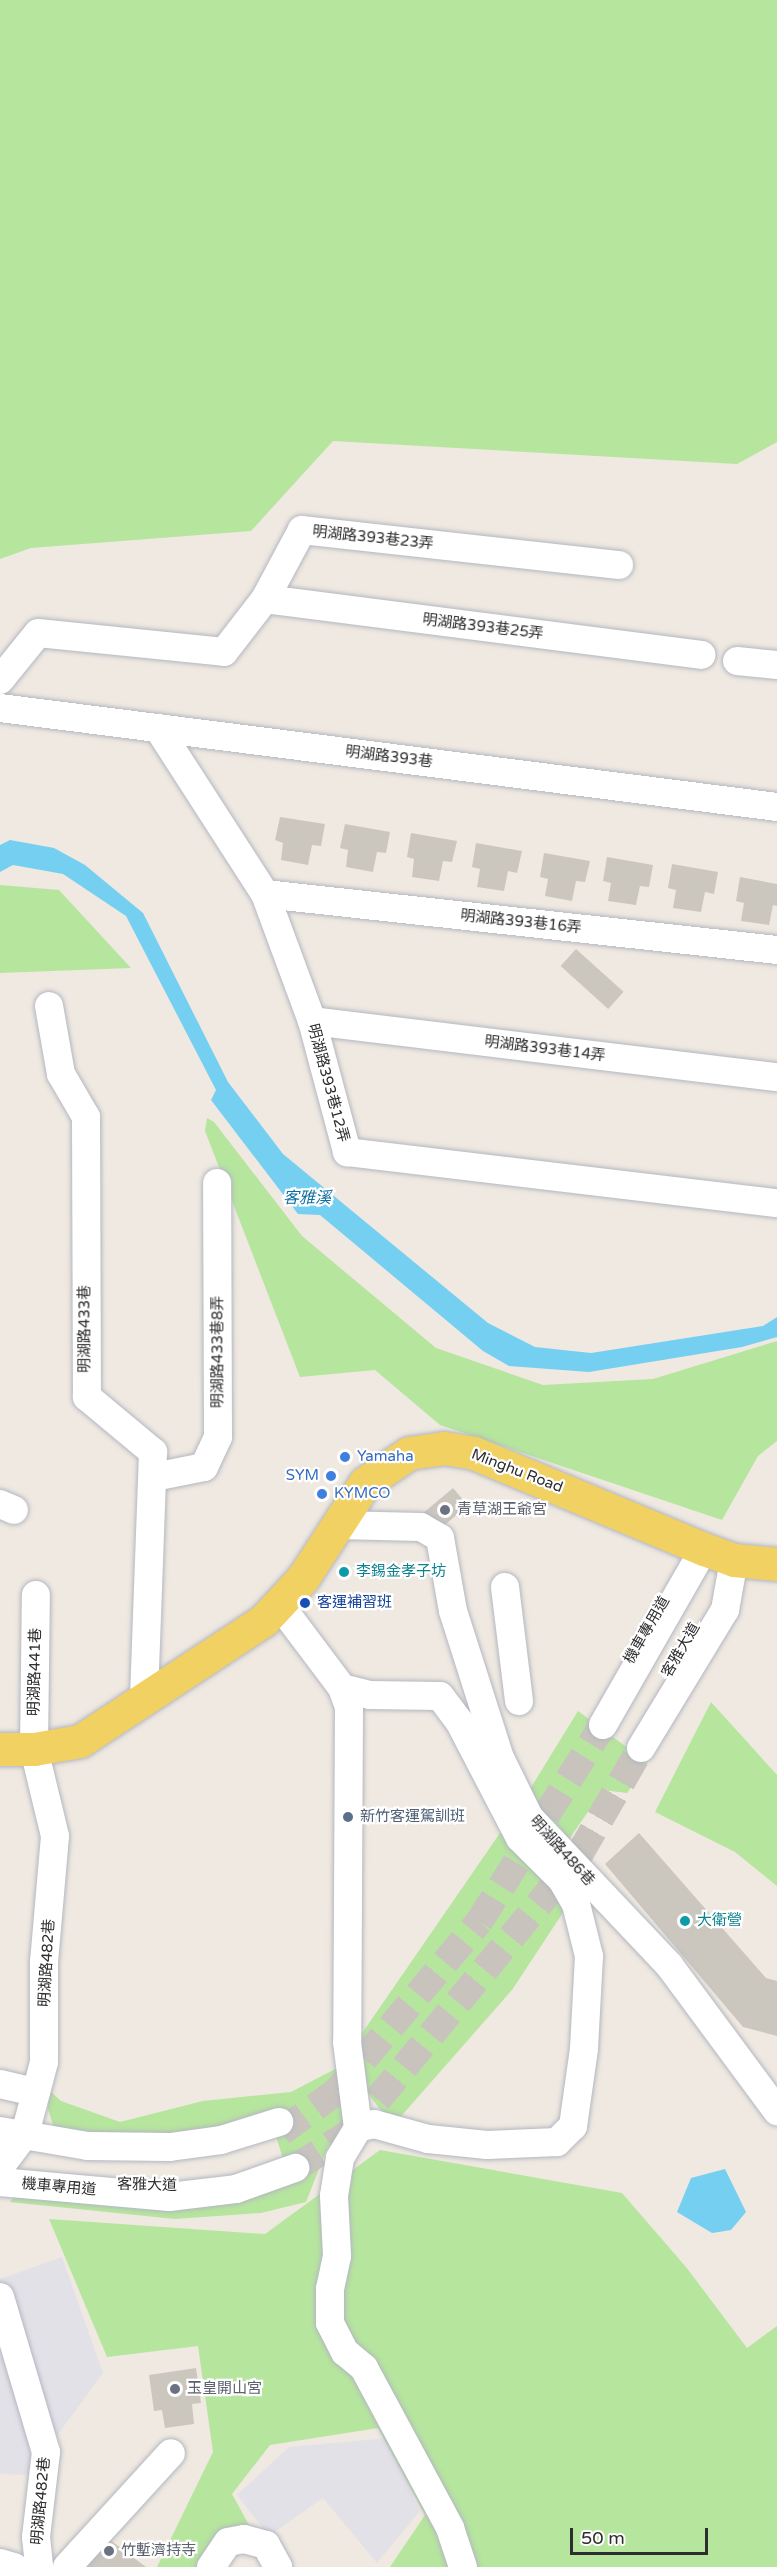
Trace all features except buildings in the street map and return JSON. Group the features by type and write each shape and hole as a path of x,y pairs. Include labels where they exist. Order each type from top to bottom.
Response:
{"main road":[{"name":"Minghu Road","path":"0,1749 34,1749 80,1741 263,1621 303,1578 365,1483 384,1467 409,1453 444,1448 506,1464 719,1555 777,1564"}],"street":[{"name":"明湖路393巷23弄","path":"0,680 38,633 224,652 265,599 302,530 619,565"},
{"name":"明湖路393巷25弄","path":"265,599 701,655"},
{"path":"737,661 777,665"},
{"name":"明湖路393巷","path":"0,708 777,807"},
{"name":"明湖路393巷12弄","path":"158,728 265,894 312,1021 347,1152 777,1203"},
{"name":"明湖路393巷16弄","path":"265,894 777,950"},
{"name":"明湖路433巷","path":"48,1006 61,1074 86,1117 87,1397 153,1452 154,1477 144,1700"},
{"name":"明湖路393巷14弄","path":"312,1021 777,1077"},
{"name":"明湖路433巷8弄","path":"154,1477 204,1467 218,1437 217,1183"},
{"name":"明湖路486巷","path":"337,1525 421,1527 440,1538 453,1611 500,1758 529,1817 669,1965 777,2111"},
{"name":"客雅大道","path":"599,1721 719,1555"},
{"name":"客雅大道","path":"635,1744 719,1555"},
{"path":"477,1686 517,1691 505,1587"},
{"name":"明湖路441巷","path":"34,1749 36,1595"},
{"path":"279,1605 342,1688 349,1707 346,2030 358,2128 340,2158 334,2196 337,2256 330,2289 330,2323 345,2352 364,2368 450,2528 463,2567"},
{"path":"342,1688 370,1695 440,1696 459,1721 520,1838 562,1880 576,1904 589,1956 584,2049 573,2126 557,2142 487,2145 428,2139 374,2124 358,2128"},
{"name":"明湖路482巷","path":"7,2149 36,2092 44,2062 44,1962 54,1836 34,1749"},
{"path":"0,2084 36,2092"},
{"name":"客雅大道","path":"7,2149 170,2154 226,2146 280,2127"},
{"name":"客雅大道","path":"7,2149 75,2183 171,2188 232,2181 293,2164"},
{"name":"機車專用道","path":"0,2182 169,2197 236,2188 293,2164"},
{"name":"明湖路482巷","path":"0,2297 46,2452 36,2536 39,2567"},
{"path":"36,2536 68,2567 171,2453"},
{"path":"211,2567 228,2542 244,2539 266,2545 278,2567"},
{"path":"0,2563 14,2567"}],"shaded area":[{"path":"62,2257 103,2373 28,2475 0,2474 0,2279"},
{"path":"389,2438 419,2512 377,2563 323,2498 269,2536 237,2495 289,2447"}],"green space":[{"path":"0,0 777,0 777,442 737,464 333,441 251,531 31,548 0,559"},
{"path":"0,885 59,890 131,968 0,973"},
{"path":"207,1118 214,1122 302,1236 436,1348 543,1385 653,1379 777,1341 777,1441 758,1456 722,1520 440,1425 375,1370 300,1377 205,1131"},
{"path":"711,1702 777,1775 777,1886 735,1852 655,1812"},
{"path":"578,1711 648,1763 627,1793 603,1790 565,1845 527,1794"},
{"path":"500,1833 553,1881 566,1908 512,1990 396,2122 379,2108 363,2087 356,2042"},
{"path":"339,2067 346,2090 342,2125 327,2149 306,2202 261,2213 175,2219 10,2202 18,2190 290,2181 270,2117 169,2142 54,2128 48,2109 49,2090 61,2101 120,2122 203,2101 291,2092"},
{"path":"380,2150 622,2193 686,2267 747,2348 777,2326 777,2567 390,2567 425,2515 378,2428 270,2445 232,2494 249,2525 200,2567 157,2567 213,2452 198,2346 107,2357 49,2219 265,2234"}],"water":[{"name":"客雅溪","path":"10,840 54,848 85,865 143,913 228,1082 283,1154 488,1323 535,1347 591,1353 763,1326 777,1317 777,1337 742,1347 589,1372 509,1366 483,1351 320,1215 298,1214 211,1100 216,1090 126,916 63,874 13,865 0,872 0,845"},
{"path":"725,2169 746,2212 731,2230 712,2233 677,2212 691,2178"}],"tunnel":[{"path":"281,2132 337,2091 479,1922 603,1725"},
{"path":"295,2168 351,2132 579,1855 641,1748"}],"place":[{"name":"Yamaha","path":"345,1457"},
{"name":"SYM","path":"331,1476"},
{"name":"KYMCO","path":"322,1494"},
{"name":"青草湖王爺宮","path":"445,1510"},
{"name":"李錫金孝子坊","path":"344,1572"},
{"name":"客運補習班","path":"305,1603"},
{"name":"新竹客運駕訓班","path":"348,1817"},
{"name":"大衛營","path":"685,1921"},
{"name":"玉皇開山宮","path":"175,2389"},
{"name":"竹塹濟持寺","path":"109,2551"}]}
